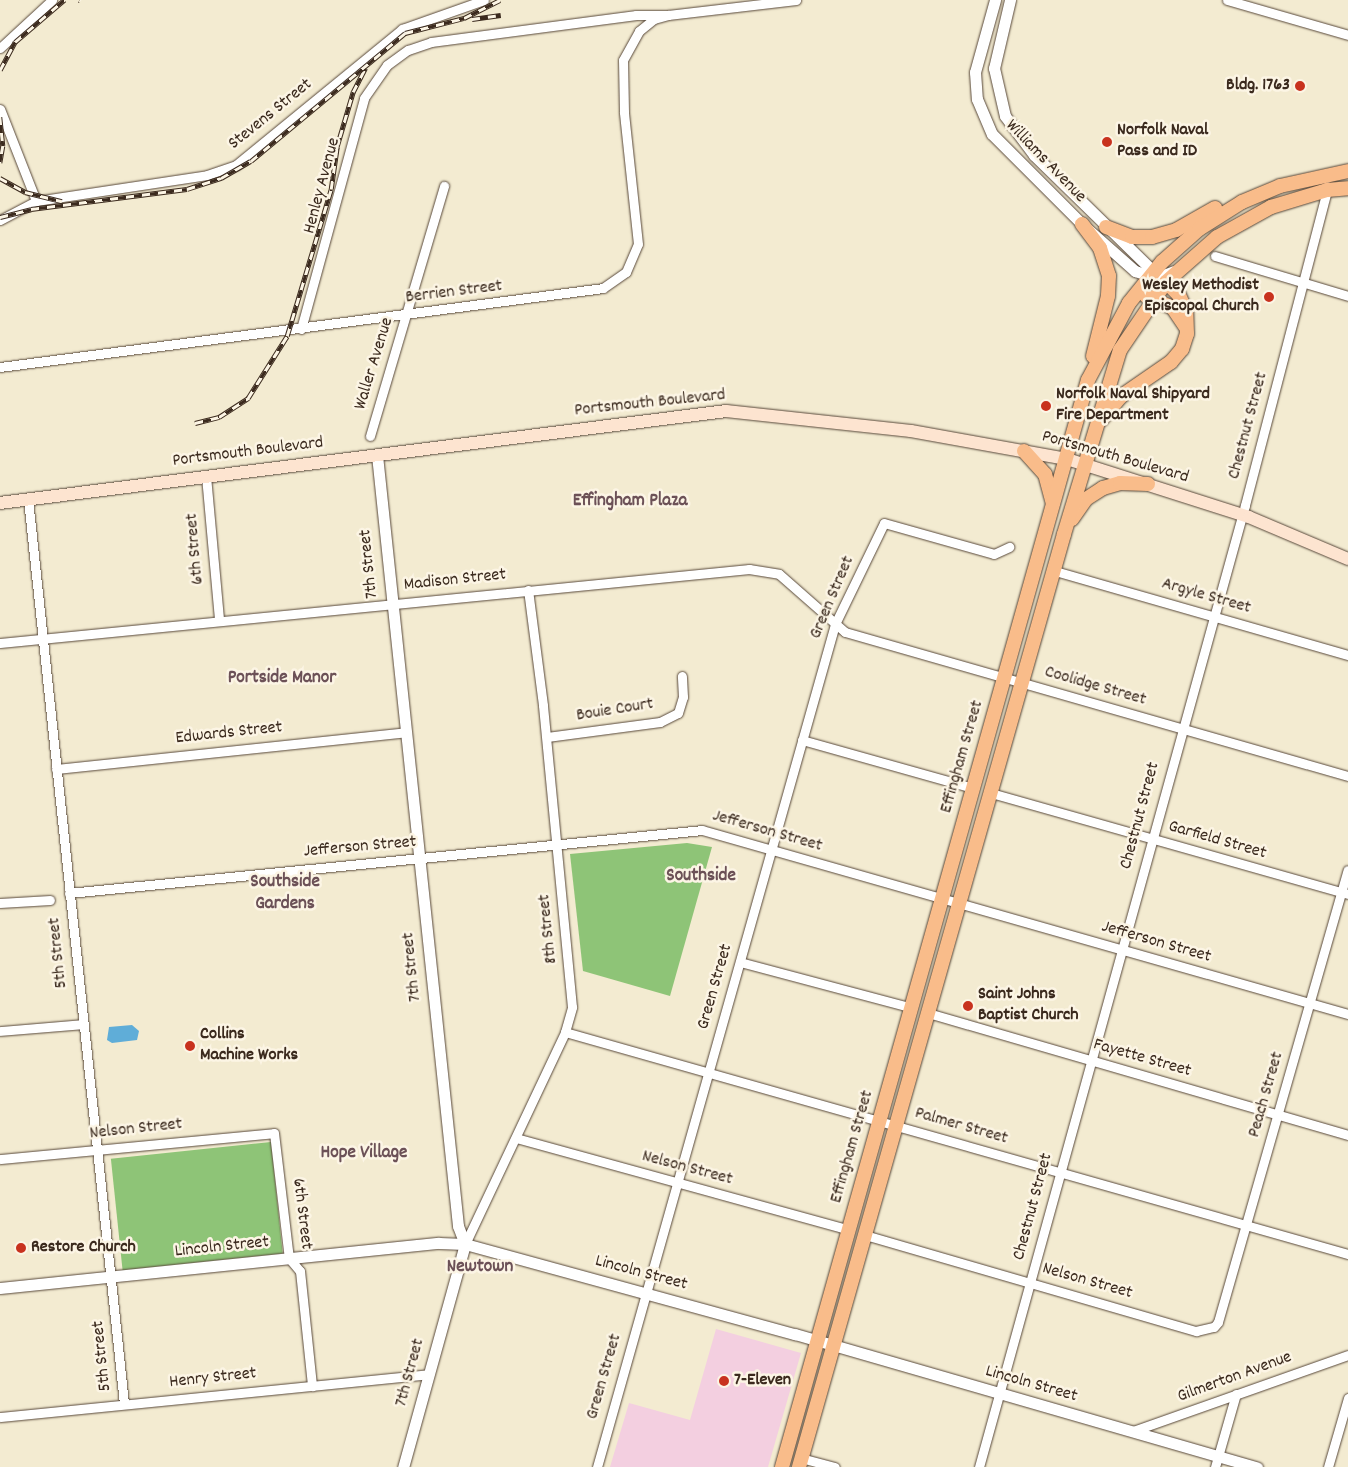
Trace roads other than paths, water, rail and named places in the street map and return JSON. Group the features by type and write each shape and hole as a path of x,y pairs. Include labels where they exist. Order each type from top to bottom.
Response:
{"main road":[{"name":"Effingham Street","path":"782,1467 941,898 1054,511 1088,380 1109,336 1131,300 1157,277 1178,246 1213,220 1242,202 1280,186 1348,171"},
{"path":"1106,227 1132,236 1160,235 1221,205 1280,186"},
{"name":"Effingham Street","path":"1157,277 1184,264 1217,237 1253,216 1327,190 1348,188"},
{"path":"1082,224 1102,253 1109,276 1108,296 1088,380"},
{"path":"1091,441 1113,403 1178,356 1187,331 1183,303 1157,277"},
{"name":"Effingham Street","path":"800,1462 959,903 1024,684 1084,464 1120,350 1154,297 1157,277"},
{"path":"1131,300 1154,297 1177,313 1187,331"},
{"name":"Portsmouth Boulevard","path":"0,503 726,411 910,431 1024,451 1084,464 1241,514 1348,559"},
{"path":"1024,451 1045,474 1054,511"},
{"path":"1066,528 1082,505 1097,491 1120,483 1148,484"}],"street":[{"path":"0,48 52,0"},
{"name":"Stevens Street","path":"0,220 36,201 207,175 236,165 402,29 484,0"},
{"path":"668,15 796,0"},
{"path":"985,27 987,0"},
{"name":"Williams Avenue","path":"995,0 985,27 975,83 985,122 998,143 1082,224 1135,271 1157,277"},
{"name":"Williams Avenue","path":"1014,0 1009,6 994,68 1005,116 1024,145 1157,277"},
{"path":"1227,0 1255,4 1348,35"},
{"name":"Henley Avenue","path":"301,329 364,98 393,60 415,46 431,42 636,15 668,15"},
{"name":"Berrien Street","path":"0,367 596,290 612,284 626,272 634,258 639,236 622,66 636,34 654,19 668,15"},
{"path":"0,109 36,201"},
{"name":"Chestnut Street","path":"979,1467 1241,514 1332,173"},
{"name":"Waller Avenue","path":"370,436 444,186"},
{"path":"1215,256 1348,296"},
{"name":"7th Street","path":"376,455 458,1226 465,1244 404,1467"},
{"name":"6th Street","path":"206,476 219,620"},
{"name":"5th Street","path":"28,499 124,1404"},
{"name":"Green Street","path":"597,1467 835,624 884,523 994,554 1009,546"},
{"name":"Madison Street","path":"0,643 749,569 779,574 835,624"},
{"name":"Argyle Street","path":"1054,572 1348,654"},
{"name":"8th Street","path":"465,1244 565,1032 572,1007 547,737 528,590"},
{"name":"Coolidge Street","path":"835,624 845,632 1348,776"},
{"name":"Bouie Court","path":"547,737 660,722 678,713 684,697 682,676"},
{"name":"Edwards Street","path":"56,769 406,732"},
{"path":"802,740 973,788"},
{"name":"Garfield Street","path":"991,793 1345,893"},
{"name":"Jefferson Street","path":"69,893 702,830 1348,1014"},
{"name":"Peach Street","path":"1214,1327 1218,1322 1310,1003 1345,893 1348,870"},
{"path":"0,904 50,900"},
{"path":"740,962 910,1007"},
{"name":"Fayette Street","path":"928,1013 1348,1134"},
{"path":"0,1030 83,1024"},
{"name":"Palmer Street","path":"565,1032 1348,1254"},
{"name":"6th Street","path":"274,1133 288,1258 300,1271 312,1386"},
{"name":"Nelson Street","path":"0,1160 274,1133"},
{"name":"Nelson Street","path":"516,1138 849,1230"},
{"name":"Nelson Street","path":"865,1235 1196,1331 1214,1327"},
{"name":"Lincoln Street","path":"0,1288 439,1243 465,1244 646,1293 1133,1431 1216,1461 1257,1467"},
{"name":"Gilmerton Avenue","path":"1133,1431 1348,1355"},
{"name":"Henry Street","path":"0,1417 429,1374"},
{"path":"1216,1461 1236,1394"},
{"path":"1328,1467 1348,1398"},
{"path":"800,1462 835,1467"}],"water":[{"path":"132,1025 139,1031 137,1040 112,1043 107,1040 109,1027"}],"railway":[{"path":"0,70 15,42 64,0"},
{"path":"0,217 31,209 187,189 221,178 251,161 405,33 464,18 500,0"},
{"path":"472,19 501,15"},
{"path":"335,153 353,92 365,68"},
{"path":"0,117 3,146 0,163"},
{"path":"195,423 219,417 248,398 287,336 331,189 337,147"},
{"path":"0,178 25,192 62,201"}],"place":[{"name":"Bldg. 1763","path":"1300,86"},
{"name":"Norfolk Naval Pass and ID","path":"1107,142"},
{"name":"Wesley Methodist Episcopal Church","path":"1269,297"},
{"name":"Norfolk Naval Shipyard Fire Department","path":"1046,406"},
{"name":"Saint Johns Baptist Church","path":"968,1006"},
{"name":"Collins Machine Works","path":"190,1046"},
{"name":"Restore Church","path":"21,1248"},
{"name":"7-Eleven","path":"724,1381"}],"district":[{"name":"Effingham Plaza","path":"630,502"},
{"name":"Portside Manor","path":"282,679"},
{"name":"Southside","path":"701,877"},
{"name":"Southside Gardens","path":"285,894"},
{"name":"Hope Village","path":"364,1154"},
{"name":"Newtown","path":"480,1268"}]}
